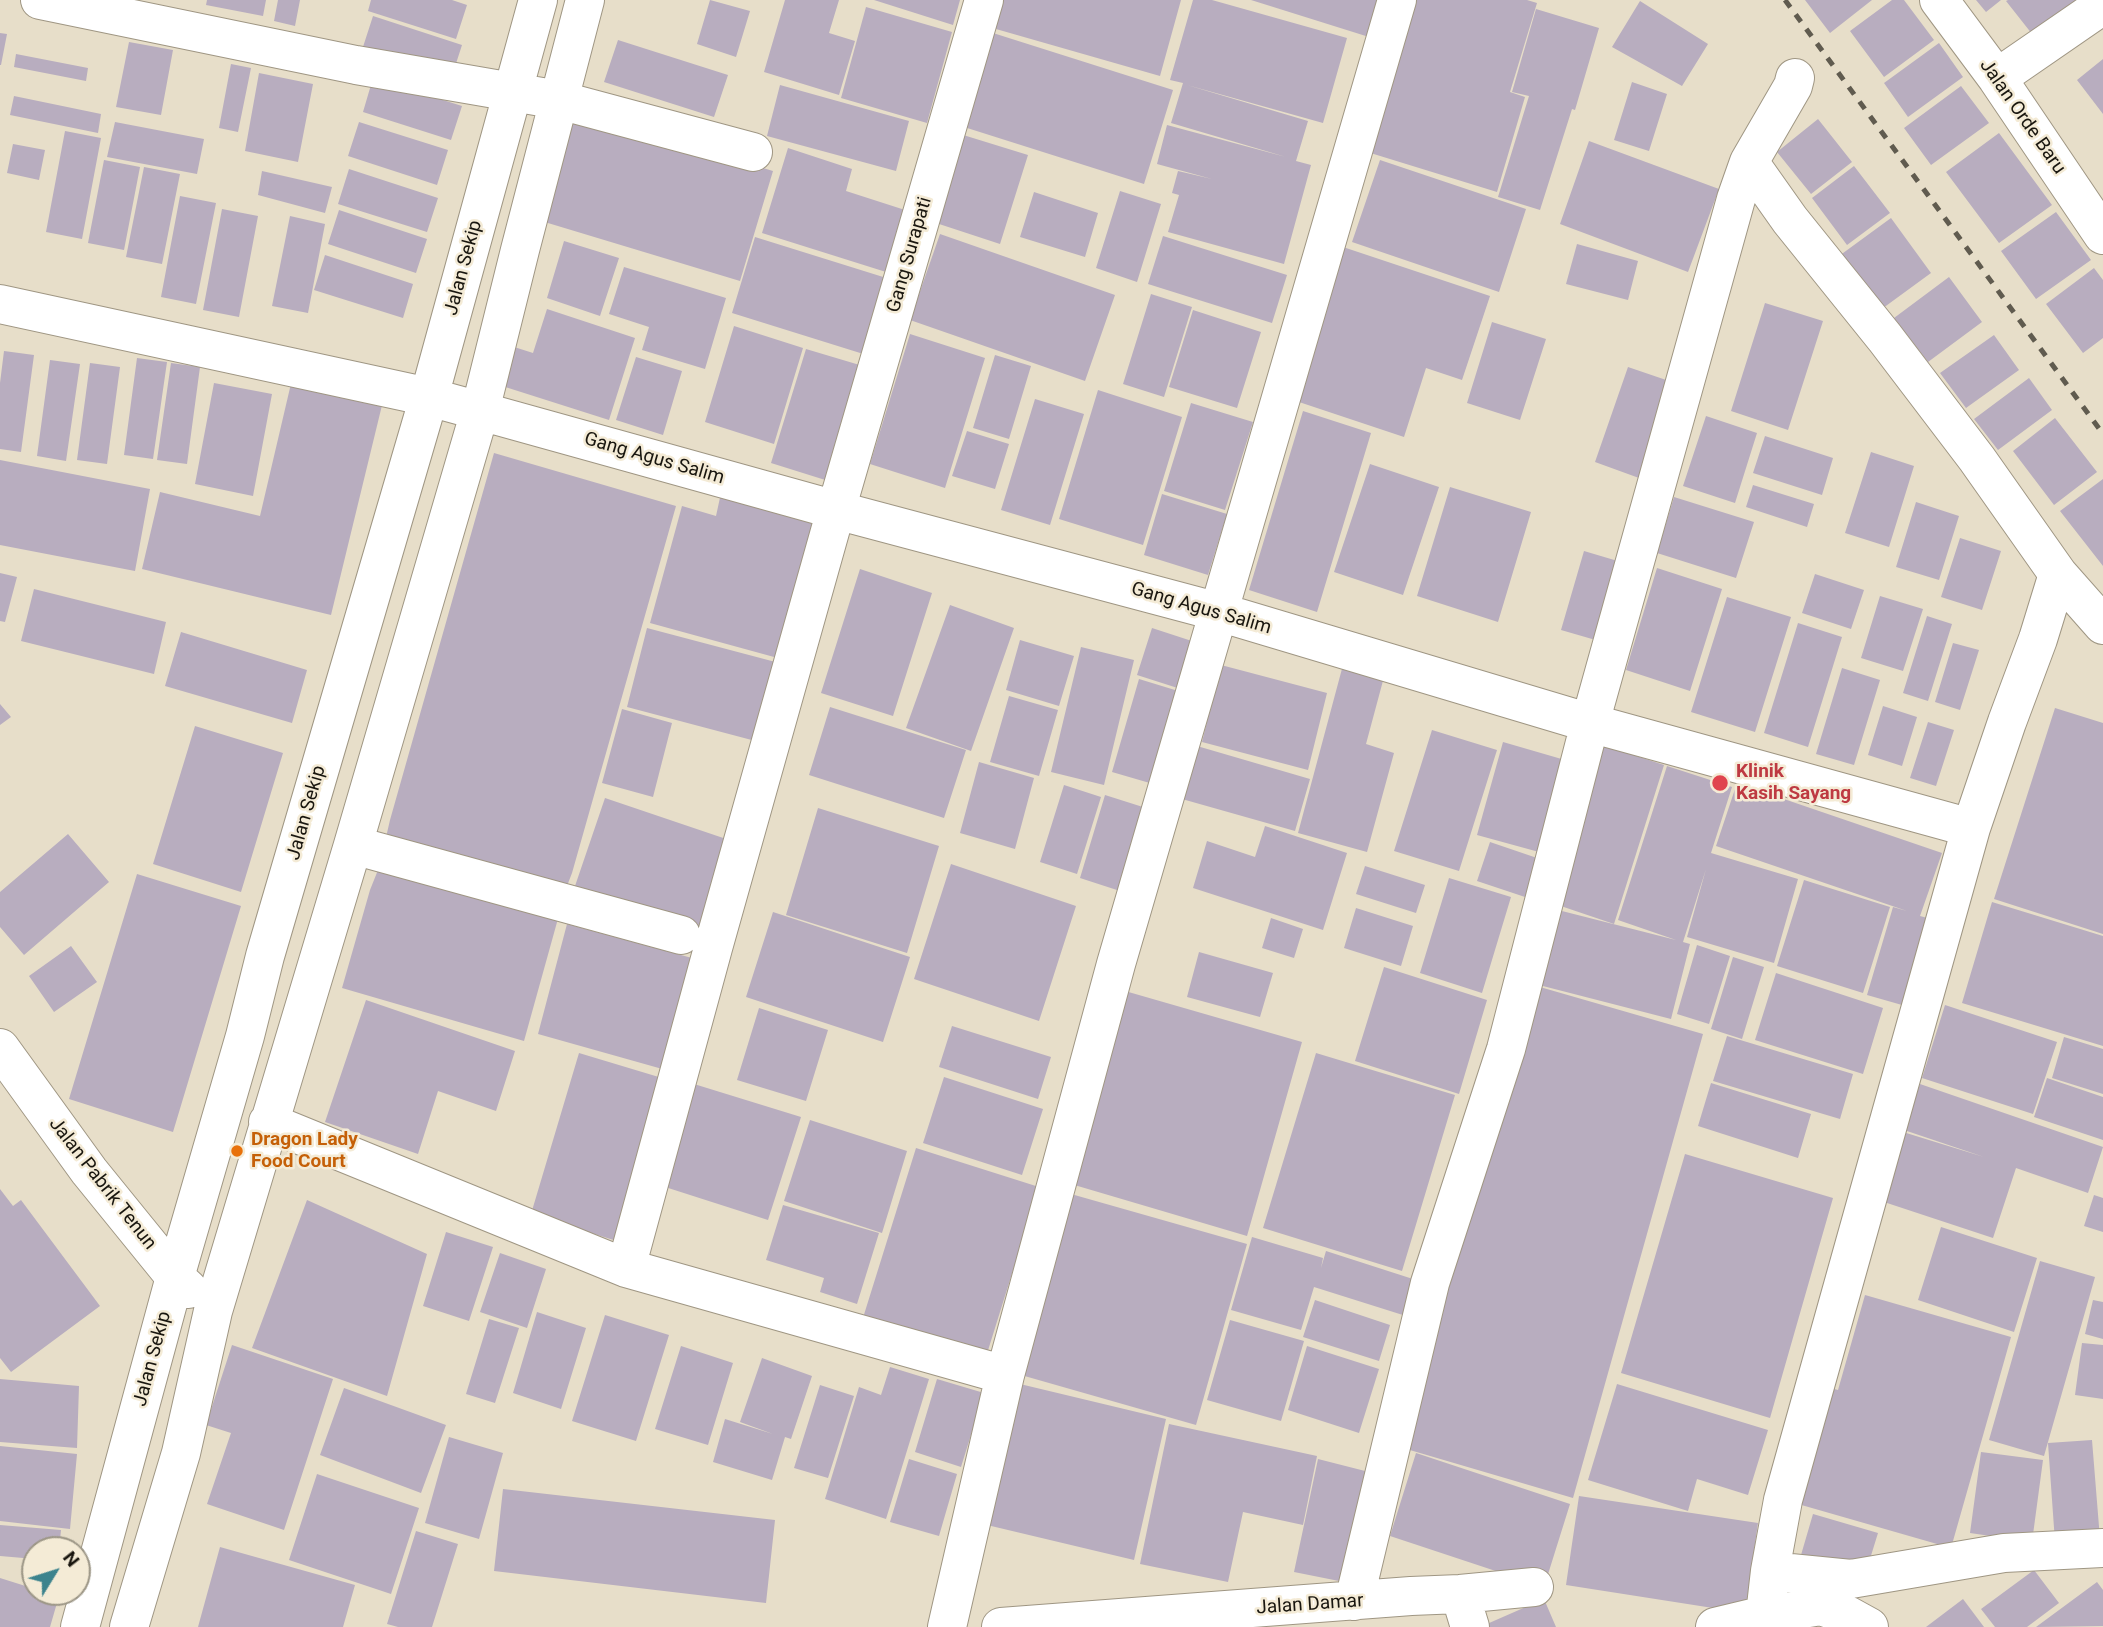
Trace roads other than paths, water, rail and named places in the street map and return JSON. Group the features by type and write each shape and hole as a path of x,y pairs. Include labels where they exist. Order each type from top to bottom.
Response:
{"street":[{"path":"40,0 356,65 559,100 753,152"},
{"name":"Jalan Sekip","path":"80,1627 265,956 429,397 538,0"},
{"path":"129,1627 181,1453 214,1311 268,1122 353,845 480,411 585,0"},
{"name":"Gang Surapati","path":"626,1268 836,510 985,0"},
{"path":"947,1627 1005,1375 1115,964 1397,0"},
{"name":"Jalan Orde Baru","path":"1939,0 1997,78 2103,235"},
{"path":"1997,78 2103,5"},
{"path":"1354,1601 1430,1283 1506,1049 1590,723 1736,199 1749,162 1795,78"},
{"path":"1749,162 1790,220 1969,448 2059,575 2103,625"},
{"name":"Gang Agus Salim","path":"0,304 429,397 836,510 1219,612 1590,723 1971,828"},
{"path":"1765,1615 1783,1500 1971,828 2059,575"},
{"path":"353,845 681,935"},
{"name":"Jalan Pabrik Tenun","path":"0,1048 89,1171 175,1277 214,1311"},
{"path":"268,1122 626,1268 1005,1375"},
{"path":"1770,1570 1851,1579 2004,1553 2103,1548"},
{"name":"Jalan Damar","path":"1002,1627 1411,1596 1465,1611 1534,1587"},
{"path":"1715,1627 1821,1606 1869,1627"}],"railway":[{"path":"1785,0 2103,434"}],"place":[{"name":"Klinik Kasih Sayang","path":"1720,783"},
{"name":"Dragon Lady Food Court","path":"237,1151"}]}
